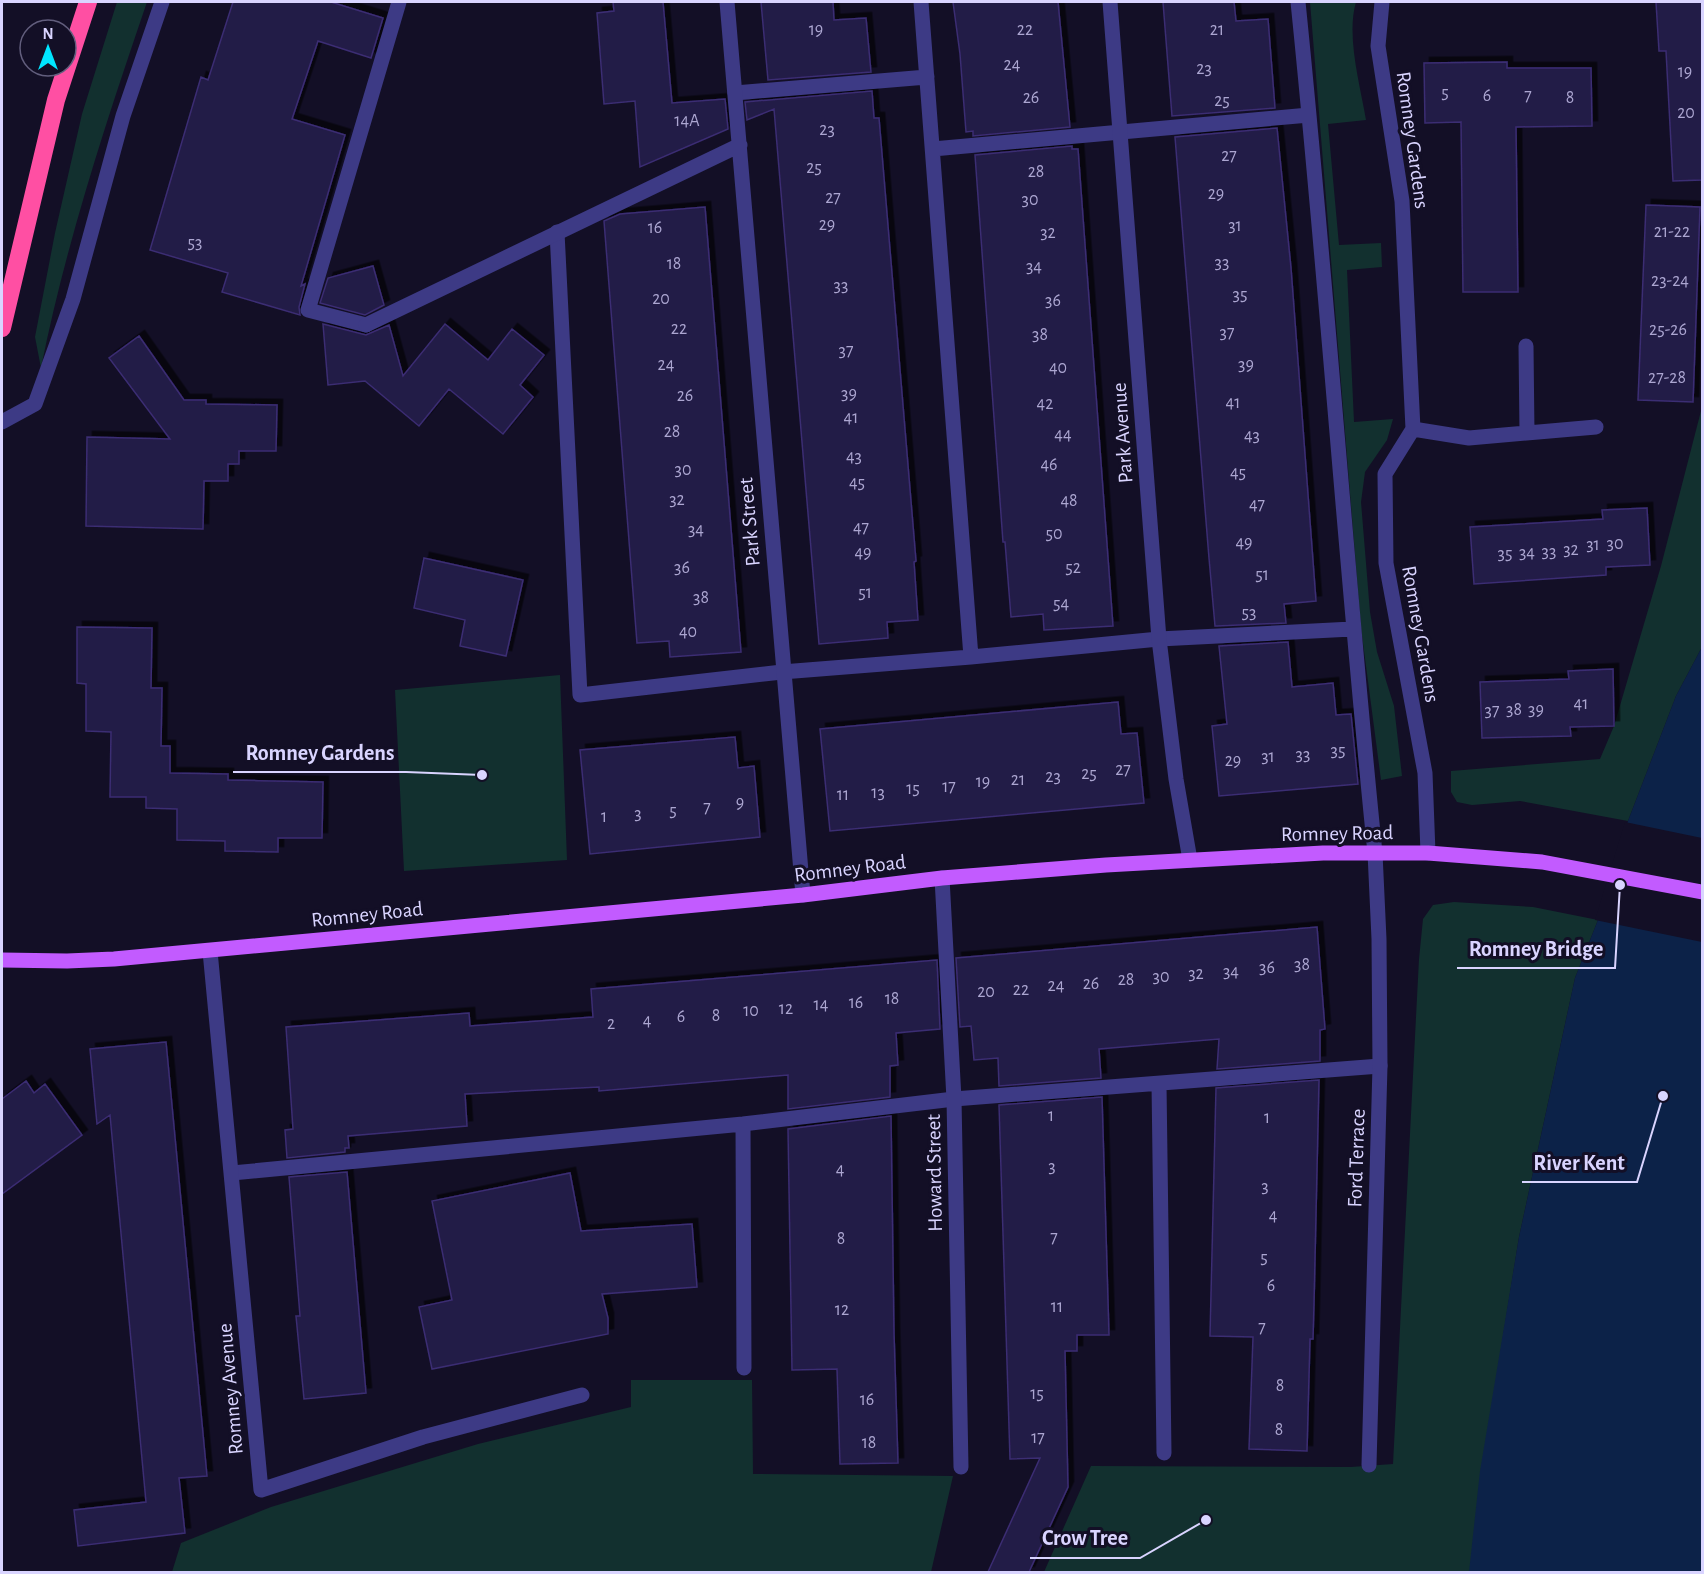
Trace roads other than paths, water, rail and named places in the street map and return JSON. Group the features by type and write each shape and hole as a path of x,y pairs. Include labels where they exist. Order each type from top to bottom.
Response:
{"highway":[{"path":"2,328 56,100 88,2"}],"main road":[{"name":"Romney Road","path":"2,960 90,960 210,951 486,923 802,895 942,878 1323,853 1428,853 1542,862 1702,892"}],"street":[{"path":"2,422 34,404 73,299 123,116 162,2"},
{"path":"399,2 308,310 366,325 740,145"},
{"name":"Park Street","path":"727,2 802,895"},
{"path":"921,2 971,657"},
{"name":"Park Avenue","path":"1110,2 1159,639 1176,779 1190,860"},
{"name":"Ford Terrace","path":"1298,2 1310,115 1352,629 1375,853 1379,939 1380,1066 1369,1465"},
{"name":"Romney Gardens","path":"1382,2 1378,46 1402,201 1413,429 1384,474 1386,563 1425,773 1428,853"},
{"path":"735,93 927,78"},
{"path":"933,149 1310,115"},
{"path":"557,232 580,694 782,672 1159,639 1352,629"},
{"path":"1526,346 1527,433"},
{"path":"1413,429 1469,438 1596,427"},
{"name":"Howard Street","path":"942,878 954,1099 961,1467"},
{"name":"Romney Avenue","path":"210,951 261,1491 423,1437 582,1395"},
{"path":"232,1173 743,1124 954,1099 1380,1066"},
{"path":"1159,1084 1164,1453"},
{"path":"743,1124 744,1368"}],"water":[{"path":"1702,647 1702,1572 1469,1572 1480,1471 1519,1237 1575,978 1598,920 1628,821 1676,696"}],"place":[{"name":"Romney Gardens","path":"482,775"},
{"name":"Romney Bridge","path":"1620,885"},
{"name":"River Kent","path":"1663,1096"},
{"name":"Crow Tree","path":"1206,1520"}]}
